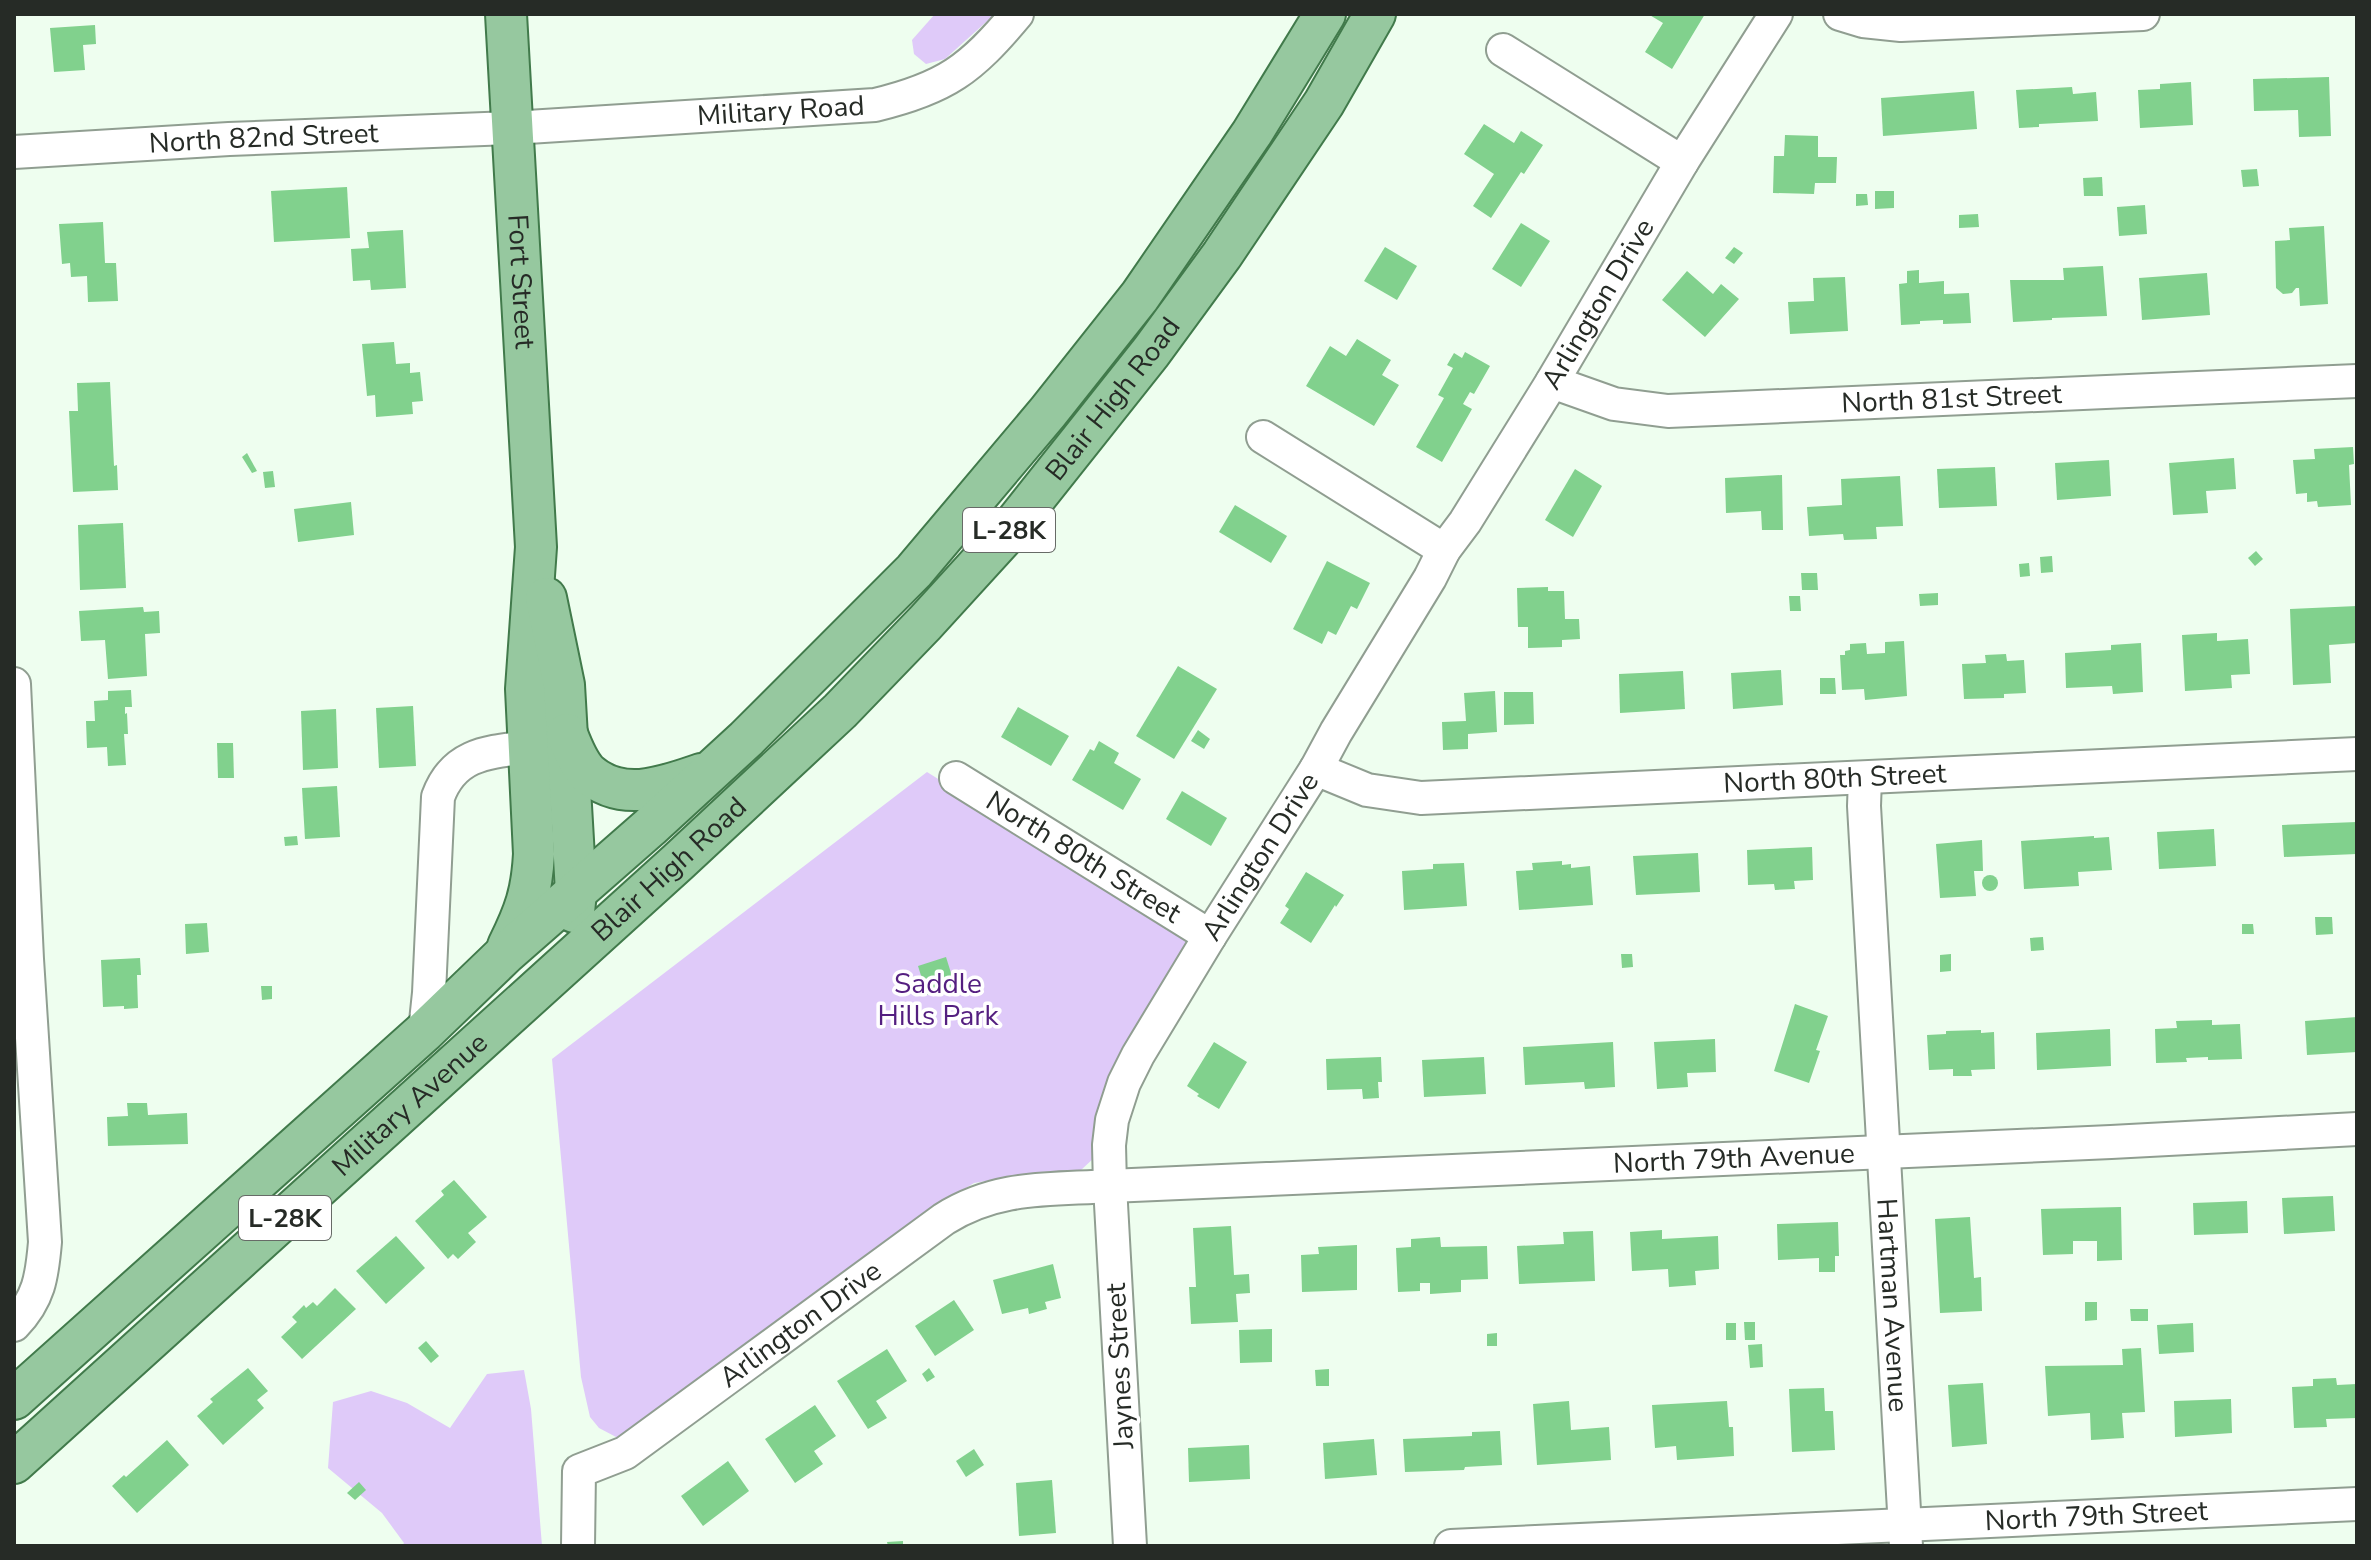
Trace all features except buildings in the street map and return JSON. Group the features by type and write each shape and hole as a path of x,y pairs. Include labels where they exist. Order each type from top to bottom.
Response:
{"main road":[{"name":"Fort Street","path":"505,954 524,913 532,885 534,854 526,689 536,547 506,14"},
{"name":"Blair High Road","path":"505,954 712,770 914,571 1048,412 1140,296 1252,133 1325,14"},
{"name":"Blair High Road","path":"556,973 840,711 1008,532 1151,352 1222,255 1324,103 1375,14"},
{"name":"Fort Street","path":"536,547 564,685 576,892 569,936 556,973"},
{"path":"567,734 587,772 611,787 629,791 650,790 712,770"},
{"name":"Military Avenue","path":"14,1399 425,1031 505,954"},
{"name":"Military Avenue","path":"14,1463 556,973"}],"street":[{"name":"Military Road","path":"512,128 875,105 917,95 956,74 991,45 1017,14"},
{"name":"Arlington Drive","path":"578,1546 579,1471 625,1453 962,1208 985,1198 1019,1191 1110,1186 1112,1120 1124,1083 1138,1055 1316,769 1444,550 1465,522 1552,382 1682,162 1776,14"},
{"path":"1840,14 1863,21 1901,25 2143,14"},
{"path":"1503,50 1682,162"},
{"name":"North 82nd Street","path":"14,152 512,128"},
{"name":"North 81st Street","path":"1552,382 1614,404 1668,411 2357,381"},
{"path":"1263,437 1444,550"},
{"path":"14,684 45,1242 42,1275 35,1296 14,1325"},
{"path":"425,1031 438,797 444,783 457,767 474,757 529,747"},
{"name":"North 80th Street","path":"1316,769 1367,790 1421,798 2357,754"},
{"name":"North 80th Street","path":"956,778 1210,936"},
{"name":"Hartman Avenue","path":"1865,778 1864,806 1905,1536"},
{"name":"North 79th Avenue","path":"1110,1186 2357,1129"},
{"name":"Jaynes Street","path":"1110,1186 1130,1546"},
{"name":"North 79th Street","path":"1451,1546 1905,1536 2357,1504"}],"green space":[{"path":"935,14 995,14 945,59 926,64 914,54 912,40"},
{"name":"Saddle Hills Park","path":"927,772 1176,928 1184,936 1186,946 1096,1156 1080,1171 1039,1172 974,1183 930,1210 628,1434 618,1438 599,1428 590,1417 581,1377 552,1059"},
{"path":"524,1370 531,1409 542,1546 402,1546 404,1543 382,1513 328,1468 333,1402 371,1391 407,1403 450,1428 487,1374"}]}
